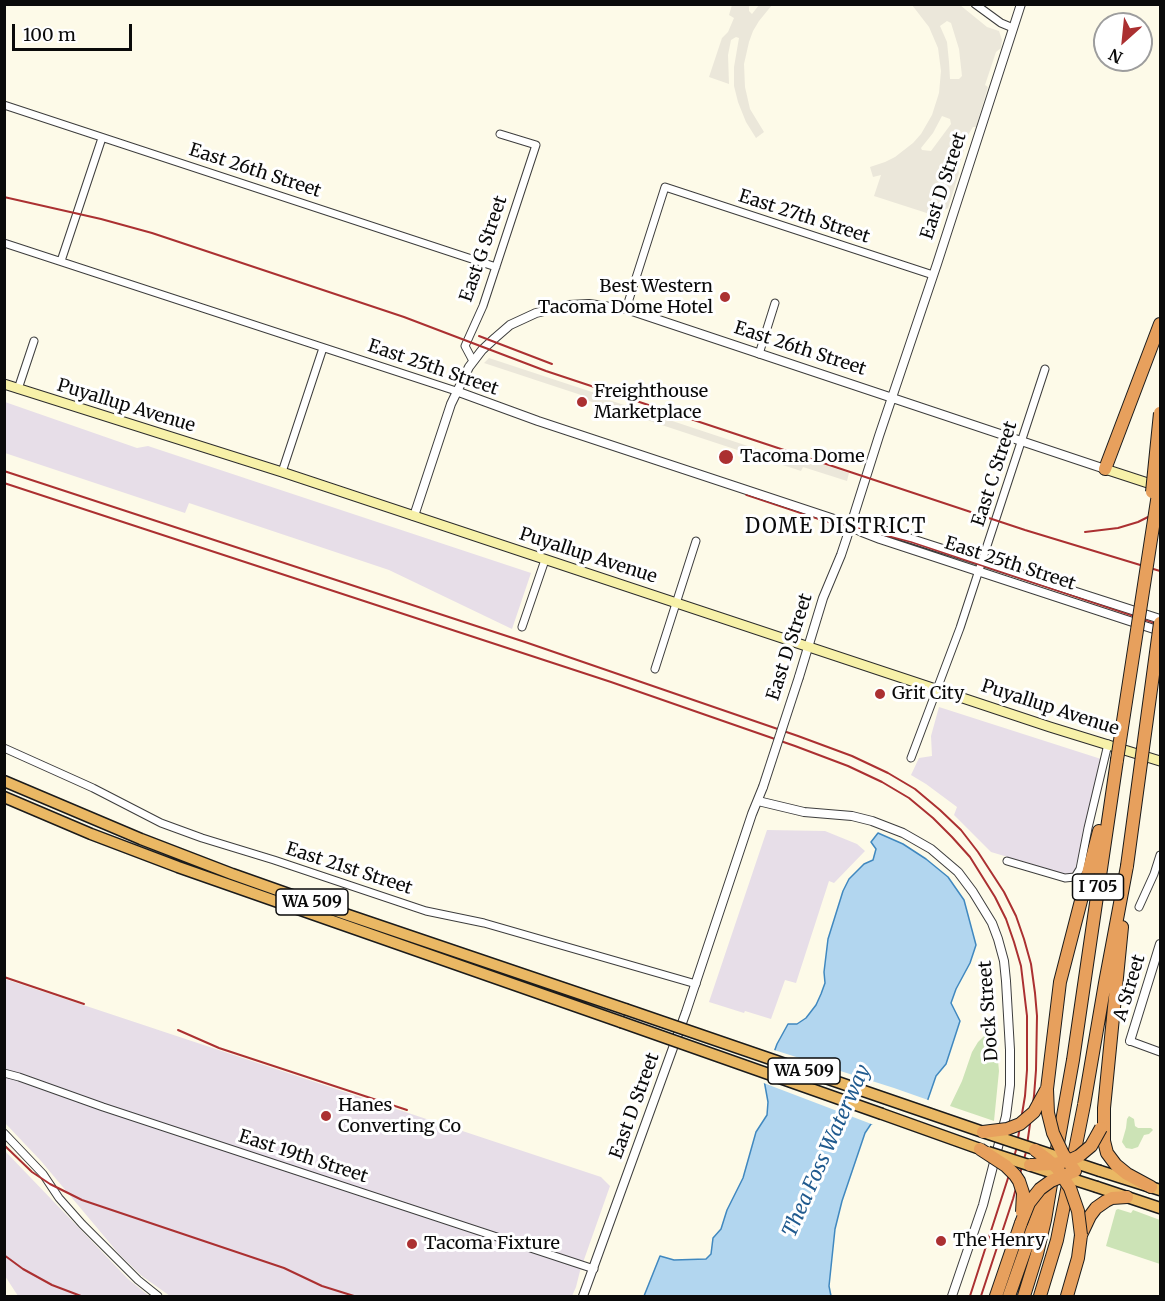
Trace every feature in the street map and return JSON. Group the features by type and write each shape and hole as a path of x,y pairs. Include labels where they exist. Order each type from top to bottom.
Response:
{"highway":[{"path":"1152,346 1161,315"},
{"path":"1108,470 1161,324"},
{"name":"I 705","path":"1009,1296 1049,1183 1070,1081 1144,583 1161,413"},
{"path":"1144,583 1161,481"},
{"name":"I 705","path":"1111,984 1161,621"},
{"path":"1067,1296 1078,1258 1081,1235 1077,1205 1070,1188 1068,1169 1051,1126 1047,1089 1062,971 1117,760"},
{"name":"WA 509","path":"4,781 141,839 232,874 1035,1150 1068,1169"},
{"name":"WA 509","path":"5,797 91,834 211,879 980,1149 1030,1166 1068,1169"},
{"path":"1111,984 1102,1128 1104,1146 1116,1165 1127,1174 1156,1189"},
{"path":"1040,1296 1057,1240 1111,984"},
{"path":"983,1132 1007,1130 1026,1120 1039,1105 1047,1089"},
{"path":"996,1296 1029,1203 1045,1185 1068,1169 1087,1150 1102,1128"},
{"path":"1024,1296 1045,1220 1058,1143"},
{"path":"980,1149 1006,1166 1019,1181 1023,1193 1021,1223"},
{"path":"1035,1150 1054,1164 1068,1169 1097,1187 1161,1208"},
{"path":"1030,1166 1054,1164"},
{"path":"1068,1169 1100,1171 1156,1189"},
{"path":"1081,1235 1092,1212 1112,1198 1132,1198 1161,1213"}],"main road":[{"name":"Puyallup Avenue","path":"4,384 282,472 1050,727 1161,761"},
{"name":"East 26th Street","path":"1108,470 1161,487"}],"street":[{"path":"975,4 1000,23 1013,28"},
{"name":"East D Street","path":"583,1296 696,984 823,598 841,555 1021,4"},
{"name":"East 26th Street","path":"4,105 496,267"},
{"name":"East G Street","path":"473,361 465,346 483,306 536,145 500,134"},
{"path":"61,261 102,138"},
{"name":"East 27th Street","path":"626,309 665,187 933,275"},
{"name":"East 25th Street","path":"4,243 456,392 834,519 880,539 1161,631"},
{"path":"759,354 775,303"},
{"name":"East 26th Street","path":"456,392 473,361 482,350 510,326 536,313 559,307 589,304 626,309 1108,470"},
{"path":"18,389 34,341"},
{"path":"282,472 323,348"},
{"name":"East C Street","path":"911,758 960,628 1045,369"},
{"path":"414,516 456,392"},
{"name":"East 25th Street","path":"850,526 865,524 982,560 1161,621"},
{"path":"655,669 696,541"},
{"path":"522,627 545,560"},
{"path":"1007,861 1065,878 1075,877 1080,869 1108,744"},
{"name":"East 21st Street","path":"4,748 93,788 161,823 202,838 426,911 484,923 696,984"},
{"name":"Dock Street","path":"758,801 804,812 852,816 903,833 931,849 958,872 992,923 1004,961 1010,1085 1006,1116 983,1205 952,1296"},
{"path":"1139,907 1161,855"},
{"name":"A Street","path":"1130,1041 1161,944"},
{"path":"1130,1041 1161,1052"},
{"name":"East 19th Street","path":"4,1073 594,1269"},
{"path":"4,1133 43,1174 59,1198 82,1224 138,1280 158,1296"}],"shaded area":[{"path":"732,5 750,5 749,11 752,14 759,5 772,5 753,31 744,64 745,87 750,109 764,132 756,138 746,122 734,86 734,67 739,38 731,40 728,55 729,84 709,77 722,38 728,32 734,18 729,15"},
{"path":"912,5 960,5 987,27 999,31 1002,40 1001,48 996,52 985,85 988,87 976,127 973,127 965,140 959,173 948,208 942,211 939,217 874,196 881,175 873,177 870,167 895,157 913,143 932,115 939,93 941,71 938,48 929,27","holes":["947,21 951,23 959,49 962,76 959,79 950,79 947,42 940,26","942,116 950,119 951,124 931,151 922,150 921,148 933,133"]},
{"path":"489,358 796,462 814,465 816,462 849,473 847,481 803,467 801,471 580,398 581,395 484,363"},
{"path":"5,402 137,448 148,446 531,573 512,629 389,570 189,503 185,513 5,453"},
{"path":"939,707 1101,759 1075,871 1065,874 991,852 954,815 957,807 911,775 919,758 932,756 931,736"},
{"path":"767,830 825,831 857,844 865,851 834,883 829,881 796,983 785,980 771,1019 709,1002"},
{"path":"5,979 601,1177 610,1186 572,1296 170,1296 142,1276 119,1254 41,1161 5,1123"},
{"path":"5,1151 128,1279 149,1296 18,1296 5,1276"}],"green space":[{"path":"995,1029 999,1071 994,1121 950,1106 972,1052 989,1031"},
{"path":"1129,1116 1134,1119 1135,1126 1138,1128 1153,1130 1144,1135 1138,1147 1132,1149 1126,1148 1122,1142"},
{"path":"1118,1209 1131,1213 1133,1210 1160,1220 1160,1264 1106,1246"}],"water":[{"name":"Thea Foss Waterway","path":"878,833 903,844 948,877 964,900 976,945 951,1003 960,1021 946,1064 936,1076 927,1102 871,1124 865,1133 835,1229 829,1286 831,1296 644,1296 660,1256 674,1260 706,1259 711,1254 713,1238 721,1229 727,1210 743,1178 756,1132 767,1115 768,1102 764,1080 777,1044 788,1024 797,1024 806,1018 816,1005 825,983 828,939 843,891 849,879 864,864 873,860 876,849 871,842"}],"pier":[{"path":"771,1049 931,1101 929,1105 913,1114 894,1116 874,1125 761,1082"}],"tram line":[{"path":"746,495 827,522 911,542 1160,625"}],"railway":[{"path":"4,197 152,233 404,317 546,371 1025,530 1160,571"},
{"path":"479,336 552,364"},
{"path":"4,471 525,642 798,736 852,756 888,773 915,789 940,810 961,830 978,852 1004,892 1016,916 1031,964 1037,1016 1034,1096 1026,1152 981,1296"},
{"path":"4,483 611,682 795,746 882,782 909,798 933,818 970,857 1006,919 1021,966 1027,1016 1025,1096 1016,1150 970,1296"},
{"path":"1085,532 1118,528 1138,522 1160,511"},
{"path":"4,977 84,1004"},
{"path":"178,1030 219,1048 407,1110"},
{"path":"4,1145 32,1172 82,1200 284,1268 322,1286 354,1296"},
{"path":"4,1255 23,1269 52,1285 81,1296"}],"place":[{"name":"Best Western Tacoma Dome Hotel","path":"725,297"},
{"name":"Freighthouse Marketplace","path":"582,402"},
{"name":"Tacoma Dome","path":"726,457"},
{"name":"Grit City","path":"880,694"},
{"name":"Hanes Converting Co","path":"326,1116"},
{"name":"The Henry","path":"941,1241"},
{"name":"Tacoma Fixture","path":"412,1244"}],"district":[{"name":"DOME DISTRICT","path":"836,527"}]}
